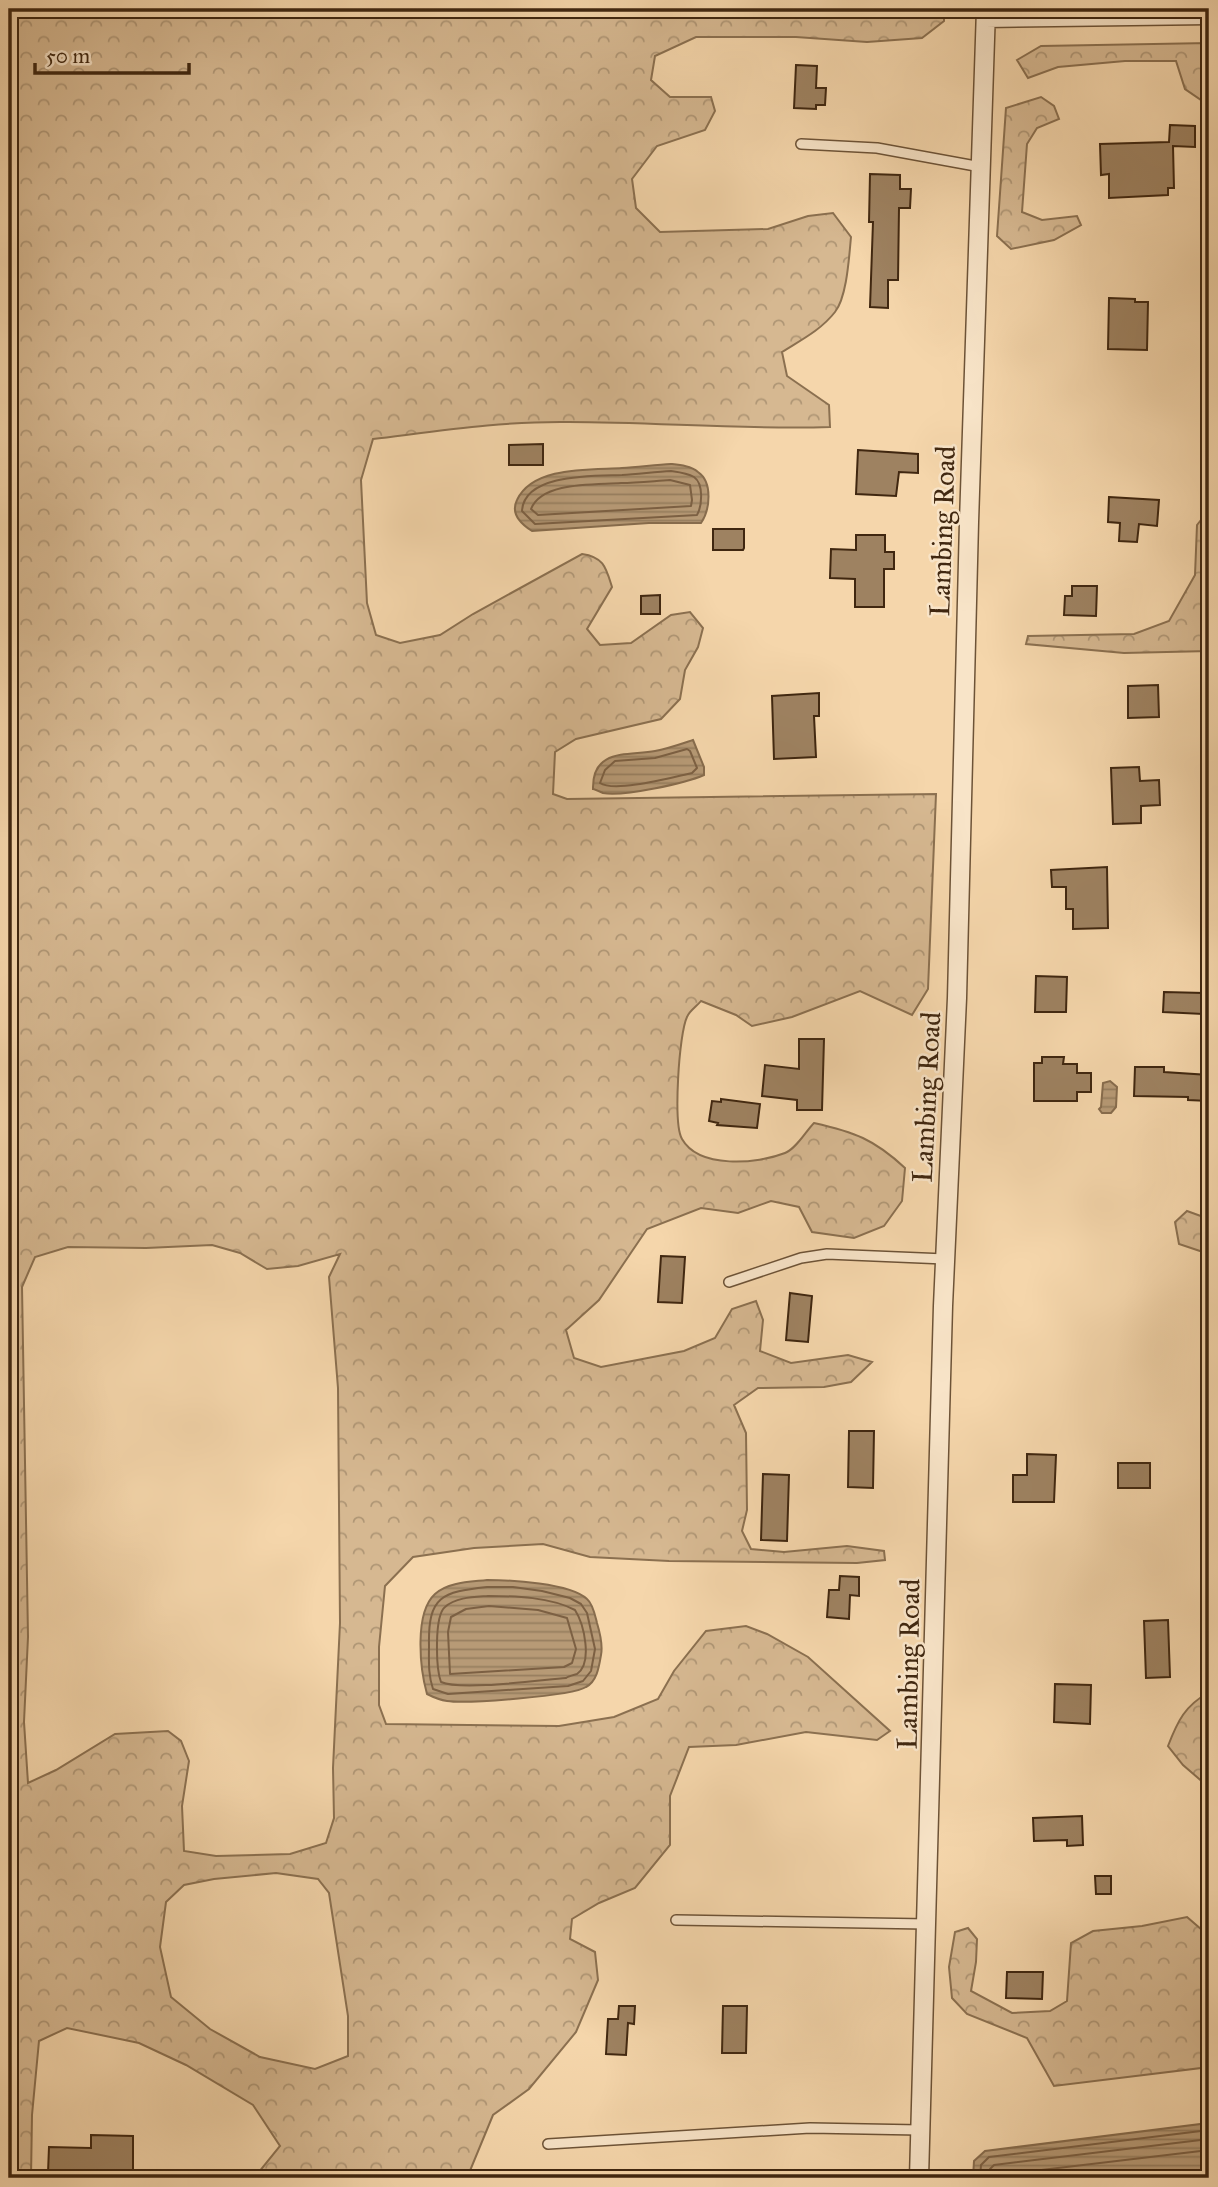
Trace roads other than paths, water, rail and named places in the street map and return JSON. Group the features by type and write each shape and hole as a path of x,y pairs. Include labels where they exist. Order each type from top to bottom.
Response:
{"street":[{"path":"986,13 1209,15"},
{"name":"Lambing Road","path":"919,2178 945,1259 957,985 986,13"}],"lane":[{"path":"801,144 877,148 981,167"},
{"path":"729,1282 801,1258 827,1254 945,1259"},
{"path":"676,1920 927,1924"},
{"path":"548,2144 810,2128 920,2130"}],"water":[{"path":"671,464 695,470 706,482 708,504 701,523 649,523 532,531 516,514 515,505 525,489 549,475 579,470"},
{"path":"693,740 704,767 704,775 625,793 603,793 593,789 598,766 605,760 623,754 660,750"},
{"path":"1110,1081 1117,1087 1116,1107 1111,1113 1102,1113 1099,1109 1103,1083"},
{"path":"487,1580 554,1586 587,1599 595,1613 602,1647 593,1681 577,1690 496,1700 458,1702 427,1694 422,1670 421,1627 428,1603 446,1587"},
{"path":"1209,2123 1209,2178 973,2178 974,2161 985,2151"}]}
